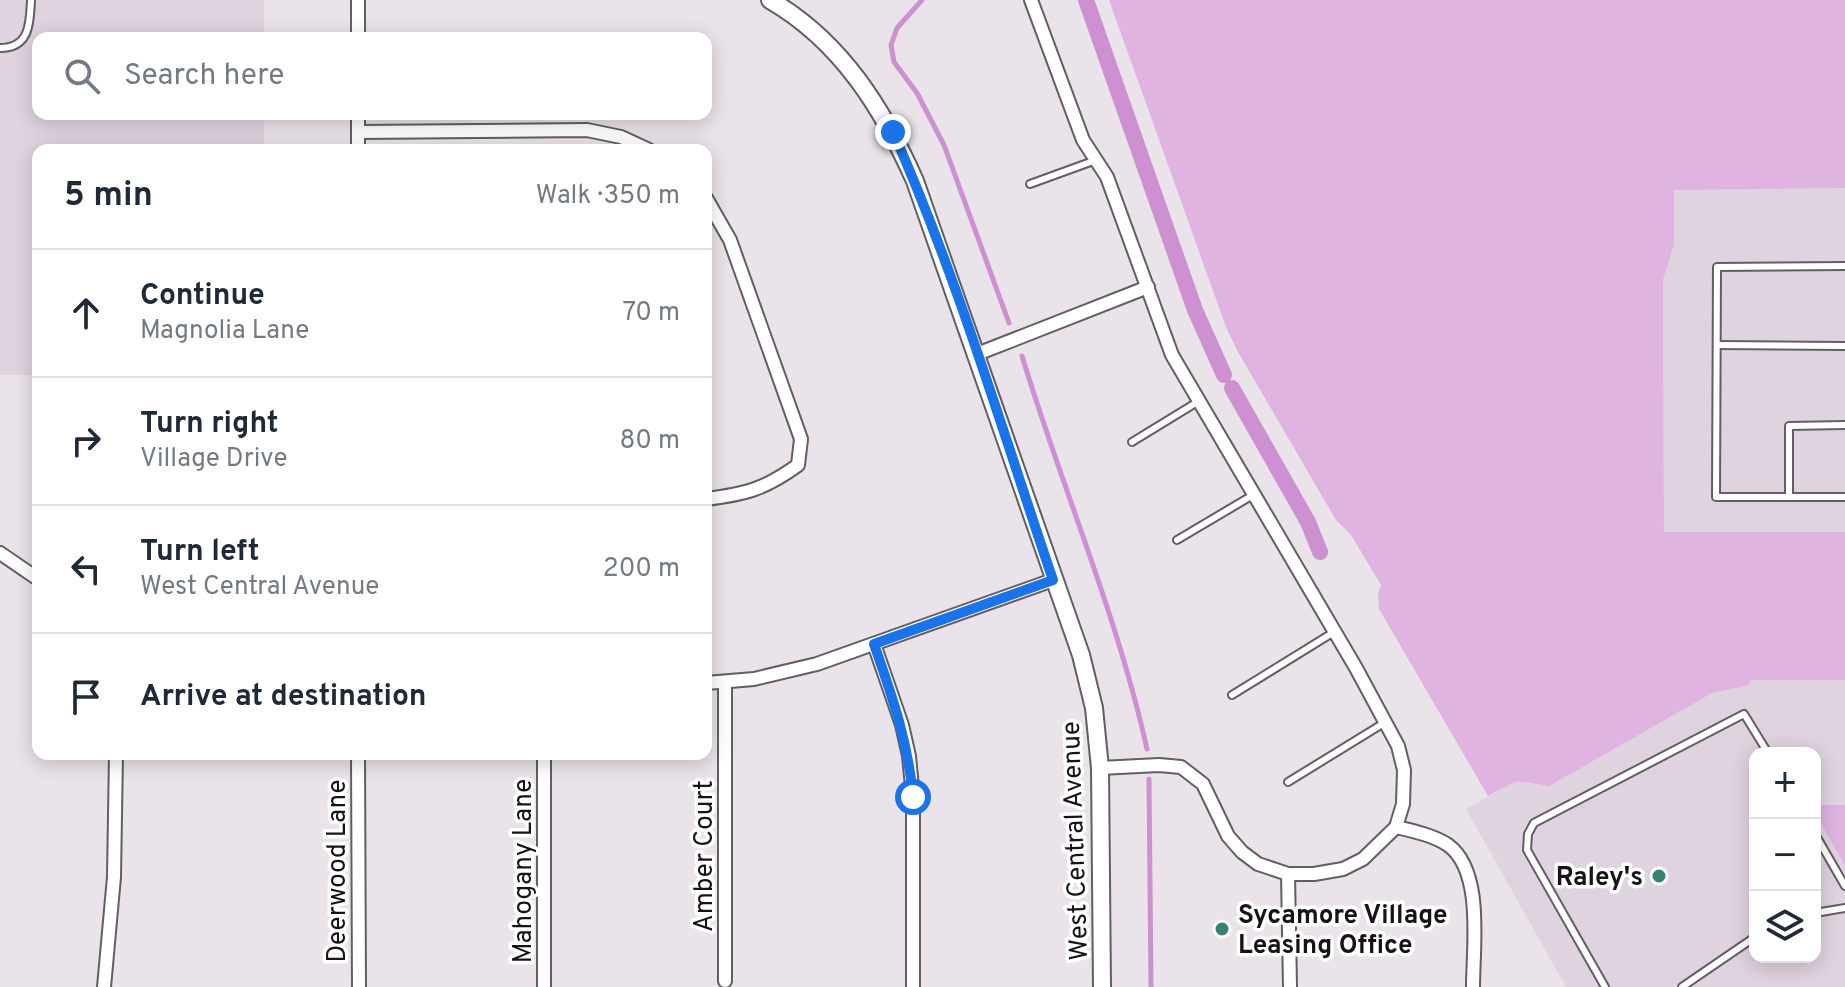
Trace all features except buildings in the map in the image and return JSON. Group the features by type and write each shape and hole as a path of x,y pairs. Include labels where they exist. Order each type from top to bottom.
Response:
{"street":[{"path":"358,0 358,32"},
{"path":"1031,0 1083,140 1107,177 1172,355 1398,746 1404,770 1403,804 1396,827 1363,859 1343,869 1288,874 1258,864 1242,852 1228,836 1203,784 1181,767 1100,768"},
{"name":"West Central Avenue","path":"777,2 810,28 843,61 867,90 893,132 915,181 1081,655 1091,695 1100,768 1102,987"},
{"path":"358,120 358,144"},
{"path":"358,132 587,130 621,137 636,144"},
{"path":"712,208 730,240 801,439 798,465 773,484 734,496 712,498"},
{"path":"977,354 1148,287"},
{"path":"0,553 32,575"},
{"path":"712,683 754,679 803,668 1053,580"},
{"path":"874,644 902,725 909,756 913,797 913,987"},
{"name":"Amber Court","path":"725,683 725,981"},
{"path":"104,987 114,877 116,760"},
{"name":"Deerwood Lane","path":"358,760 359,987"},
{"name":"Mahogany Lane","path":"544,760 544,987"},
{"path":"1396,827 1424,834 1449,846 1464,862 1470,877 1473,901 1473,987"},
{"path":"1288,874 1290,987"}],"lane":[{"path":"0,48 9,48 30,28 31,0"},
{"path":"1030,184 1096,160"},
{"path":"1845,266 1717,267 1716,497 1845,497"},
{"path":"1717,345 1845,346"},
{"path":"1132,442 1199,401"},
{"path":"1789,497 1789,426 1845,425"},
{"path":"1177,540 1254,494"},
{"path":"1232,695 1334,632"},
{"path":"1605,987 1527,850 1528,834 1534,823 1744,714 1764,747"},
{"path":"1288,782 1385,723"},
{"path":"1821,844 1845,886"},
{"path":"1821,912 1845,908"},
{"path":"1682,987 1749,941"}],"shaded area":[{"path":"0,0 264,0 264,32 32,32 32,120 264,120 264,144 32,144 32,375 0,375"},
{"path":"1109,0 1845,0 1845,188 1674,190 1674,245 1663,280 1664,532 1845,532 1845,680 1750,680 1749,685 1712,693 1549,786 1517,781 1488,796 1379,609 1381,585 1351,535 1336,520 1226,327"},
{"path":"1845,188 1845,532 1664,532 1663,280 1674,245 1674,189"},
{"path":"1703,677 1845,677 1845,987 1566,987 1466,809"},
{"path":"1821,805 1845,805 1845,866 1821,823"}],"waterway":[{"path":"922,0 897,28 891,45 894,62 917,93 944,145 1009,323"},
{"path":"1086,0 1195,310 1224,375"},
{"path":"1022,356 1105,600 1147,749"},
{"path":"1232,388 1308,522 1320,552"},
{"path":"1149,779 1151,987"}],"place":[{"name":"Raley's","path":"1659,876"},
{"name":"Sycamore Village Leasing Office","path":"1222,929"}],"route":[{"path":"893,132 915,181 977,354 1053,580 874,644 902,725 913,797"}]}
